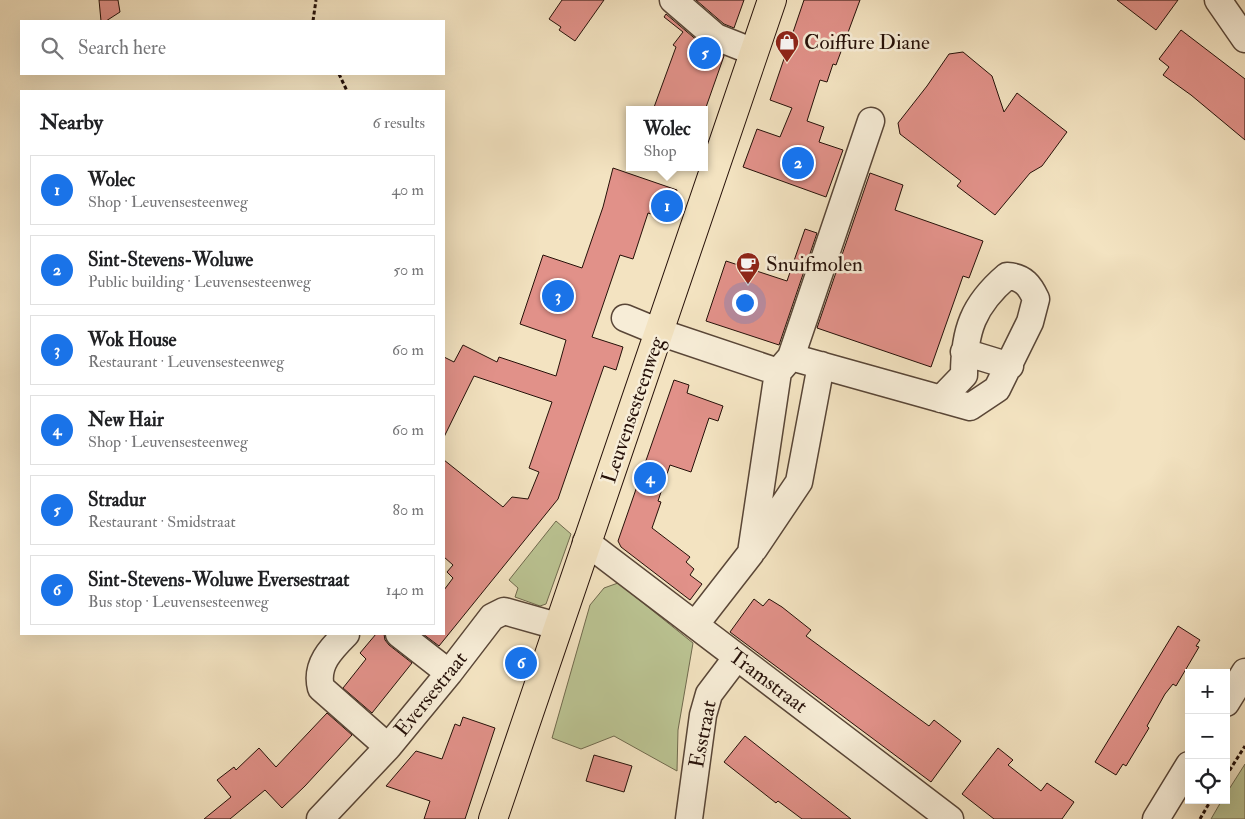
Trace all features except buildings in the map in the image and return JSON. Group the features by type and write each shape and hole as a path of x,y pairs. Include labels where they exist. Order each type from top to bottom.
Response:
{"main road":[{"name":"Leuvensesteenweg","path":"493,819 557,626 660,332 772,0"}],"street":[{"path":"673,0 716,37 754,52"},
{"path":"1218,0 1245,39"},
{"path":"751,553 785,364 871,121"},
{"path":"625,318 660,332 785,364 821,365 941,399 970,407 997,389 1030,322 1036,299 1030,287 1023,279 1007,276 991,290 977,310 968,332 964,352 964,375 941,399"},
{"path":"964,352 1010,366"},
{"path":"695,625 751,553 799,482 821,365"},
{"name":"Tramstraat","path":"586,542 950,819"},
{"name":"Eversestraat","path":"320,819 388,747 492,617 504,611 557,626"},
{"path":"345,635 328,652 318,676 321,688 388,747"},
{"path":"400,635 449,673"},
{"name":"Esstraat","path":"689,819 705,708 709,694 737,657"},
{"path":"1230,696 1245,672"},
{"path":"1156,819 1185,772"}],"path":[{"path":"313,20 316,0"},
{"path":"340,75 347,90"},
{"path":"1230,770 1245,746"},
{"path":"1200,819 1209,804"}],"green space":[{"path":"556,521 571,534 546,604 540,606 515,597 518,588 509,580"},
{"path":"618,583 693,643 678,730 677,771 614,736 581,749 552,738 590,605 604,588"},
{"path":"1245,764 1245,819 1211,819 1220,804 1230,804 1230,788"}],"place":[{"name":"Stradur","path":"705,53"},
{"name":"Coiffure Diane","path":"787,63"},
{"name":"Sint-Stevens-Woluwe","path":"798,163"},
{"name":"Wolec","path":"667,206"},
{"name":"Snuifmolen","path":"748,285"},
{"name":"Wok House","path":"558,296"},
{"name":"New Hair","path":"650,478"},
{"name":"Sint-Stevens-Woluwe Eversestraat","path":"521,663"}]}
